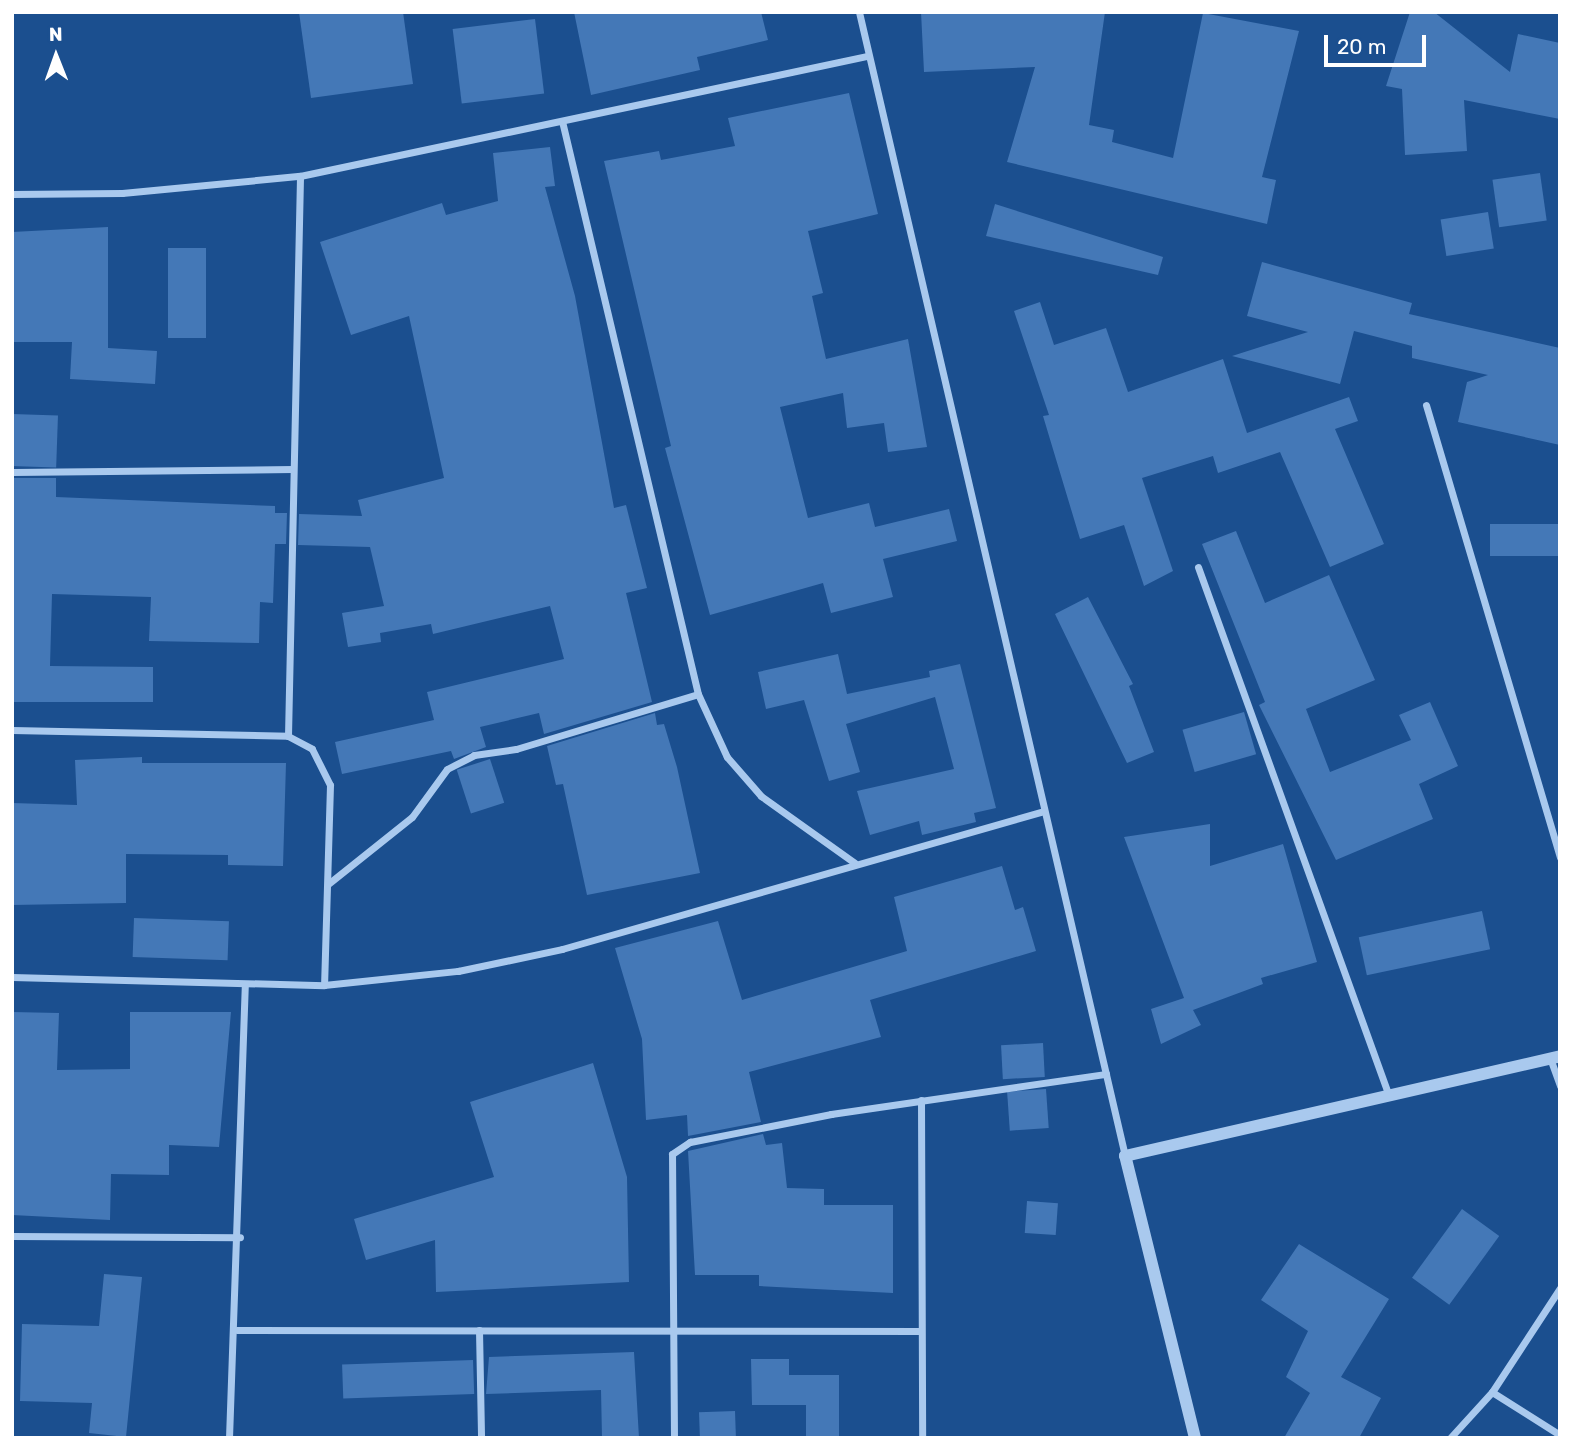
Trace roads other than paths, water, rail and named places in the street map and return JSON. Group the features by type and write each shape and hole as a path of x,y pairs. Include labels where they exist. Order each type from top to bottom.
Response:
{"street":[{"path":"859,12 867,56 1125,1156 1195,1438"},
{"path":"12,194 122,194 300,176 867,56"},
{"path":"562,121 698,694 727,757 761,796 855,863"},
{"path":"288,736 300,176"},
{"path":"1426,405 1560,858"},
{"path":"12,472 293,469"},
{"path":"1198,567 1389,1096"},
{"path":"328,884 412,817 456,764 698,694"},
{"path":"12,730 288,736 312,749 330,785 324,985"},
{"path":"12,977 324,985 458,971 562,949 1044,811"},
{"path":"229,1438 237,1330 245,984"},
{"path":"1125,1156 1555,1057 1560,1086"},
{"path":"674,1438 672,1154 690,1142 921,1100 1106,1074"},
{"path":"921,1100 922,1438"},
{"path":"12,1236 240,1237"},
{"path":"1450,1438 1492,1392 1560,1288"},
{"path":"237,1330 920,1331"},
{"path":"479,1331 481,1438"},
{"path":"1492,1392 1560,1435"}]}
